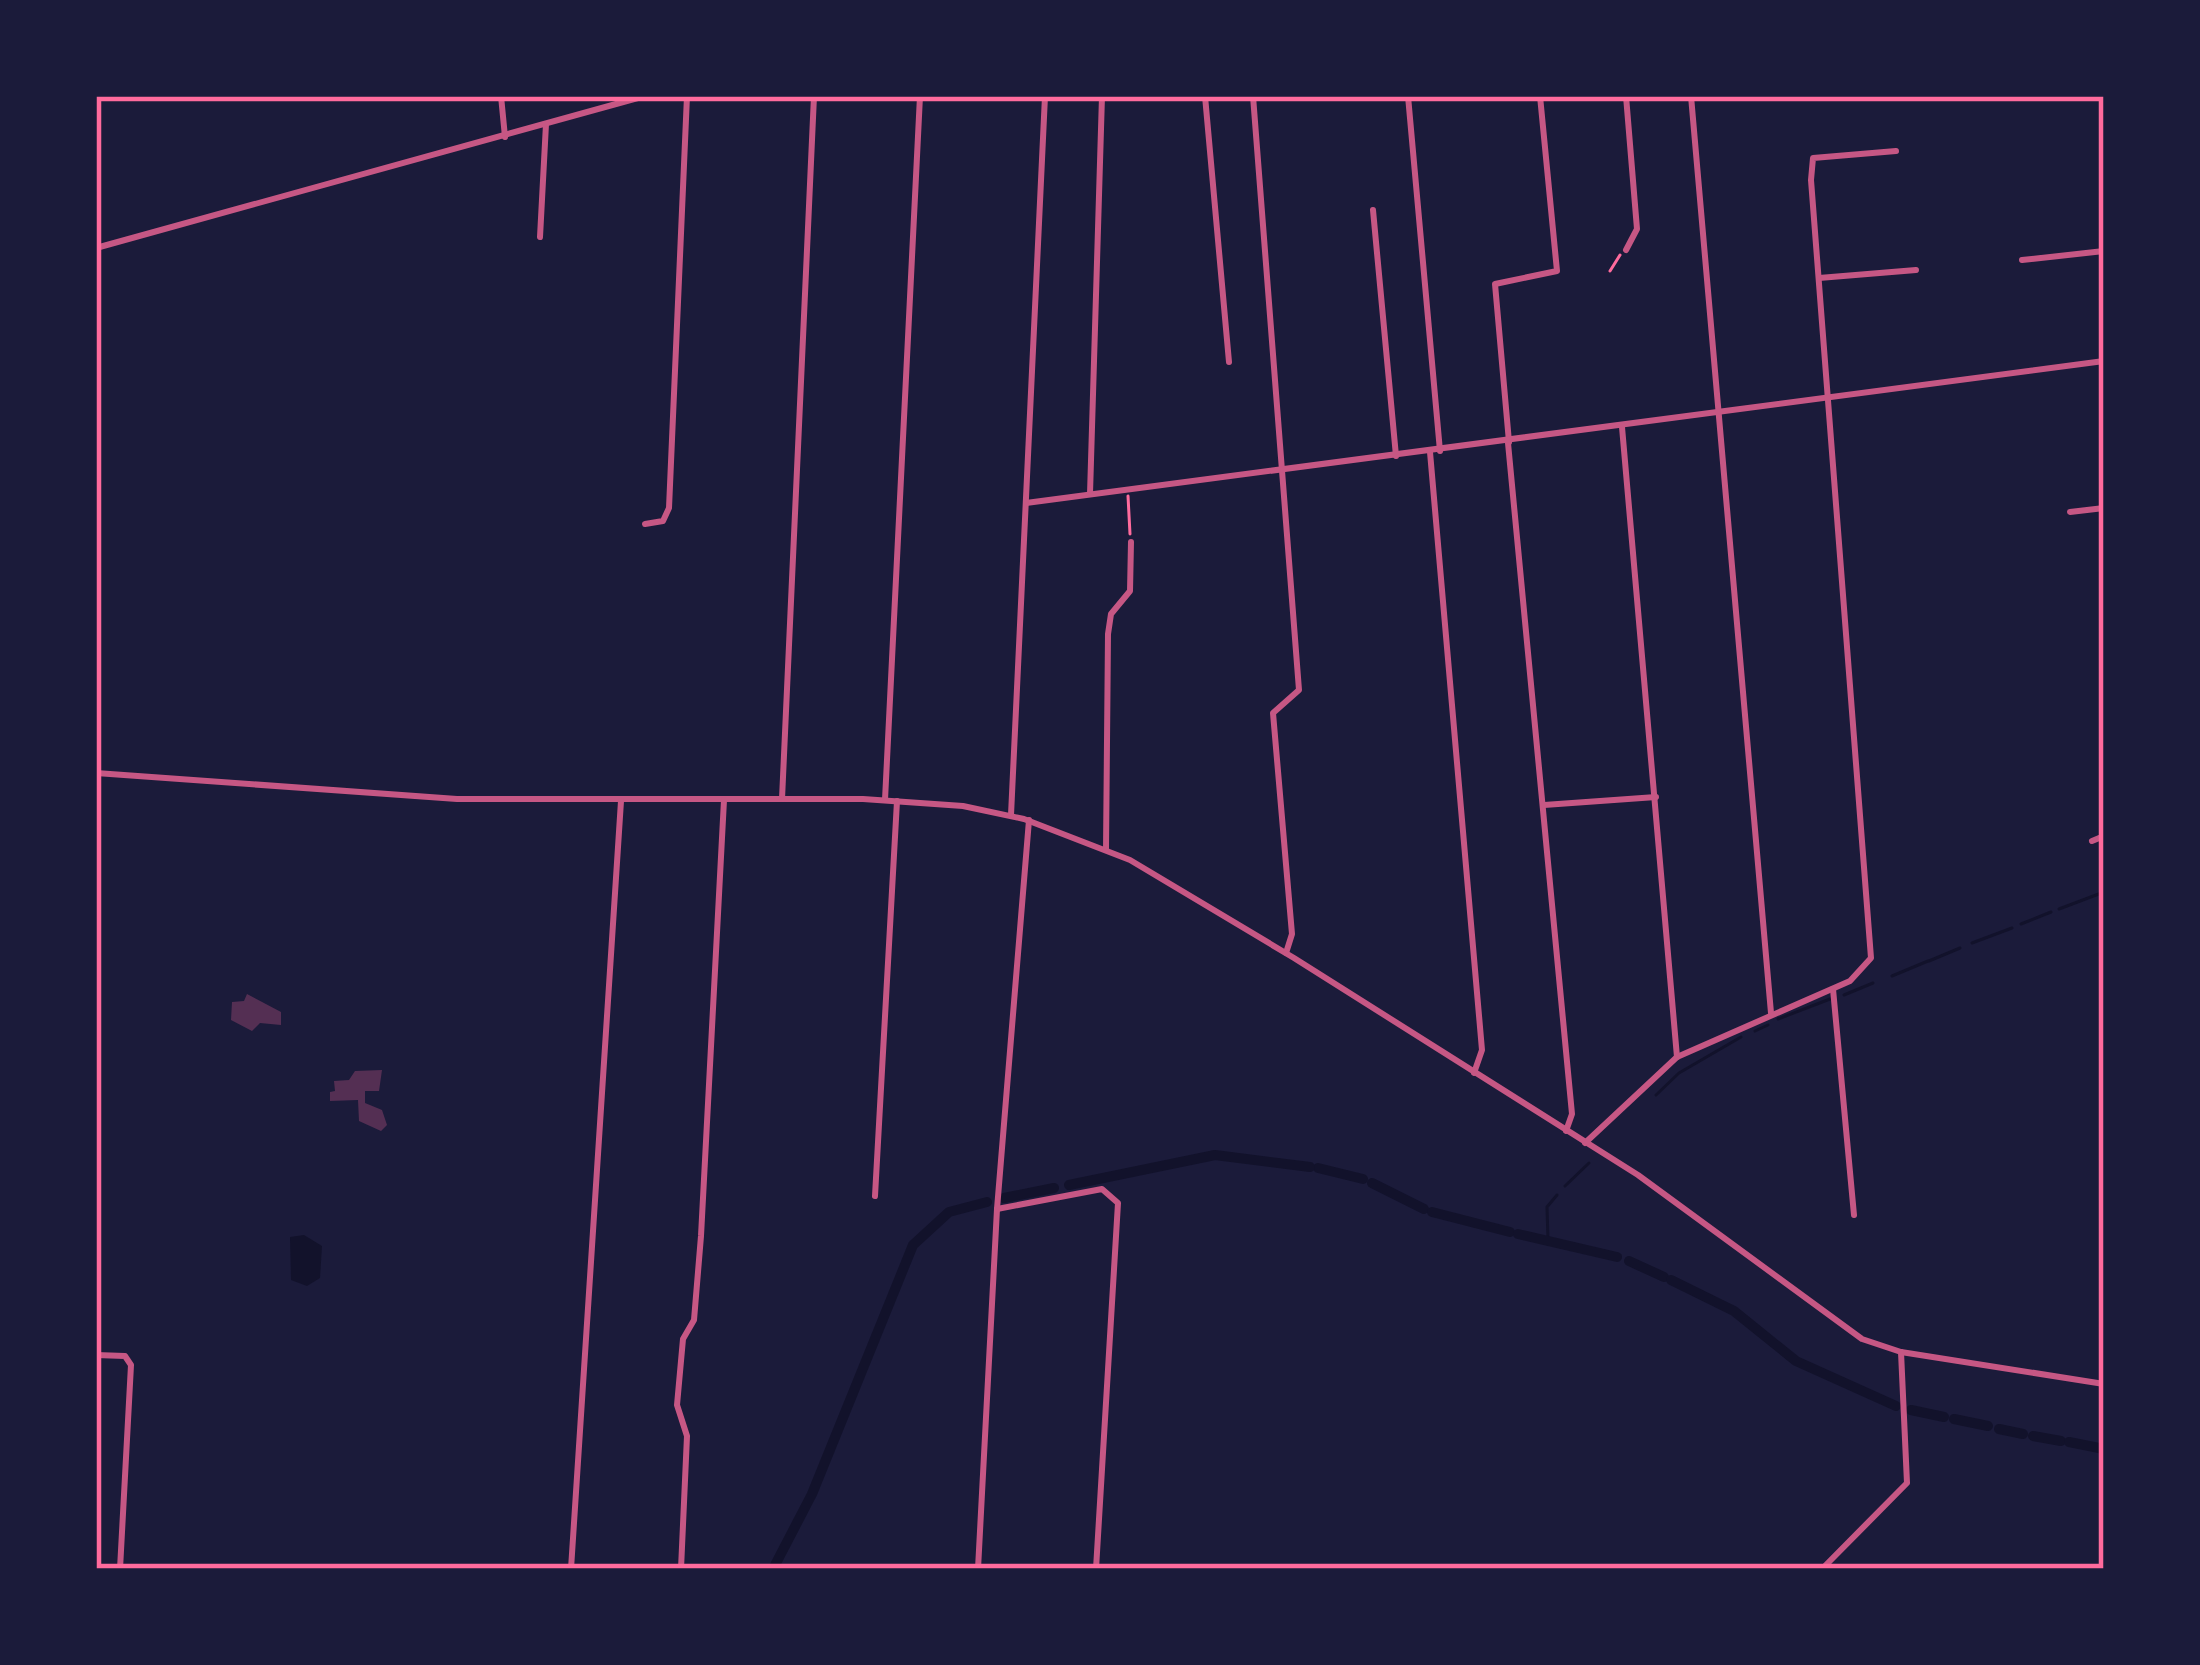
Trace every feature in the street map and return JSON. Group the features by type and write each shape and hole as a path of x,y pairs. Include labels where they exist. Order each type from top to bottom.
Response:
{"street":[{"path":"501,96 505,136"},
{"path":"96,248 646,96"},
{"path":"645,524 663,521 669,508 687,96"},
{"path":"782,799 814,96"},
{"path":"885,800 920,96"},
{"path":"1011,815 1045,96"},
{"path":"1090,495 1102,96"},
{"path":"1204,96 1228,362"},
{"path":"1252,96 1299,691 1273,712 1292,934 1286,953"},
{"path":"1408,96 1440,451"},
{"path":"1540,96 1557,271 1495,284 1572,1114 1566,1131"},
{"path":"1626,96 1636,229 1626,250"},
{"path":"1691,96 1771,1013"},
{"path":"540,237 546,124"},
{"path":"1585,1143 1677,1057 1863,971 1873,944 1819,278 1814,158 1895,151"},
{"path":"1373,210 1396,456"},
{"path":"2022,260 2104,251"},
{"path":"1819,278 1916,269"},
{"path":"1026,502 2104,361"},
{"path":"1622,427 1677,1057"},
{"path":"1430,452 1482,1046 1474,1073"},
{"path":"2070,512 2104,508"},
{"path":"1106,850 1108,634 1112,614 1130,591 1130,542"},
{"path":"96,773 457,799 885,800 1029,820 1106,850 1286,953 1688,1210 1862,1339 1901,1352 2104,1384"},
{"path":"1544,806 1656,797"},
{"path":"681,1569 687,1436 677,1405 681,1349 694,1320 699,1257 724,800"},
{"path":"571,1569 622,801"},
{"path":"875,1196 897,801"},
{"path":"978,1569 997,1209 1029,820"},
{"path":"2092,841 2104,836"},
{"path":"1833,988 1854,1215"},
{"path":"997,1209 1102,1189 1118,1203 1096,1569"},
{"path":"1822,1569 1907,1483 1901,1352"},
{"path":"96,1355 124,1356 131,1365 120,1569"}],"path":[{"path":"1610,271 1611,262 1626,250"},
{"path":"1128,492 1130,542"}],"shaded area":[{"path":"304,1235 322,1246 320,1278 307,1286 291,1280 290,1237"}],"building":[{"path":"247,994 281,1012 281,1025 260,1023 252,1031 231,1020 232,1002 244,1001"},
{"path":"382,1070 379,1091 365,1091 365,1103 382,1110 387,1125 381,1131 359,1121 358,1100 330,1101 330,1092 335,1091 334,1081 349,1080 355,1071"}],"waterway":[{"path":"2059,909 2104,892"},
{"path":"2021,924 2051,912"},
{"path":"1972,943 2012,928"},
{"path":"1929,961 1960,948"},
{"path":"1892,976 1928,961"},
{"path":"1844,995 1873,983"},
{"path":"1778,1019 1830,999"},
{"path":"1755,1031 1768,1025"},
{"path":"1656,1095 1679,1073 1741,1037"},
{"path":"1069,1185 1215,1155 1310,1167"},
{"path":"1565,1186 1589,1163"},
{"path":"1318,1168 1363,1179"},
{"path":"1372,1183 1424,1209"},
{"path":"1004,1198 1054,1188"},
{"path":"1548,1240 1547,1207 1557,1195"},
{"path":"773,1569 812,1494 913,1245 949,1212 987,1202"},
{"path":"1432,1212 1510,1232"},
{"path":"1518,1234 1617,1257"},
{"path":"1629,1261 1664,1277"},
{"path":"1671,1280 1734,1311 1796,1361 1896,1406"},
{"path":"1911,1410 1944,1417"},
{"path":"1954,1419 1988,1426"},
{"path":"1999,1429 2023,1434"},
{"path":"2033,1436 2061,1441"},
{"path":"2069,1442 2104,1449"}]}
